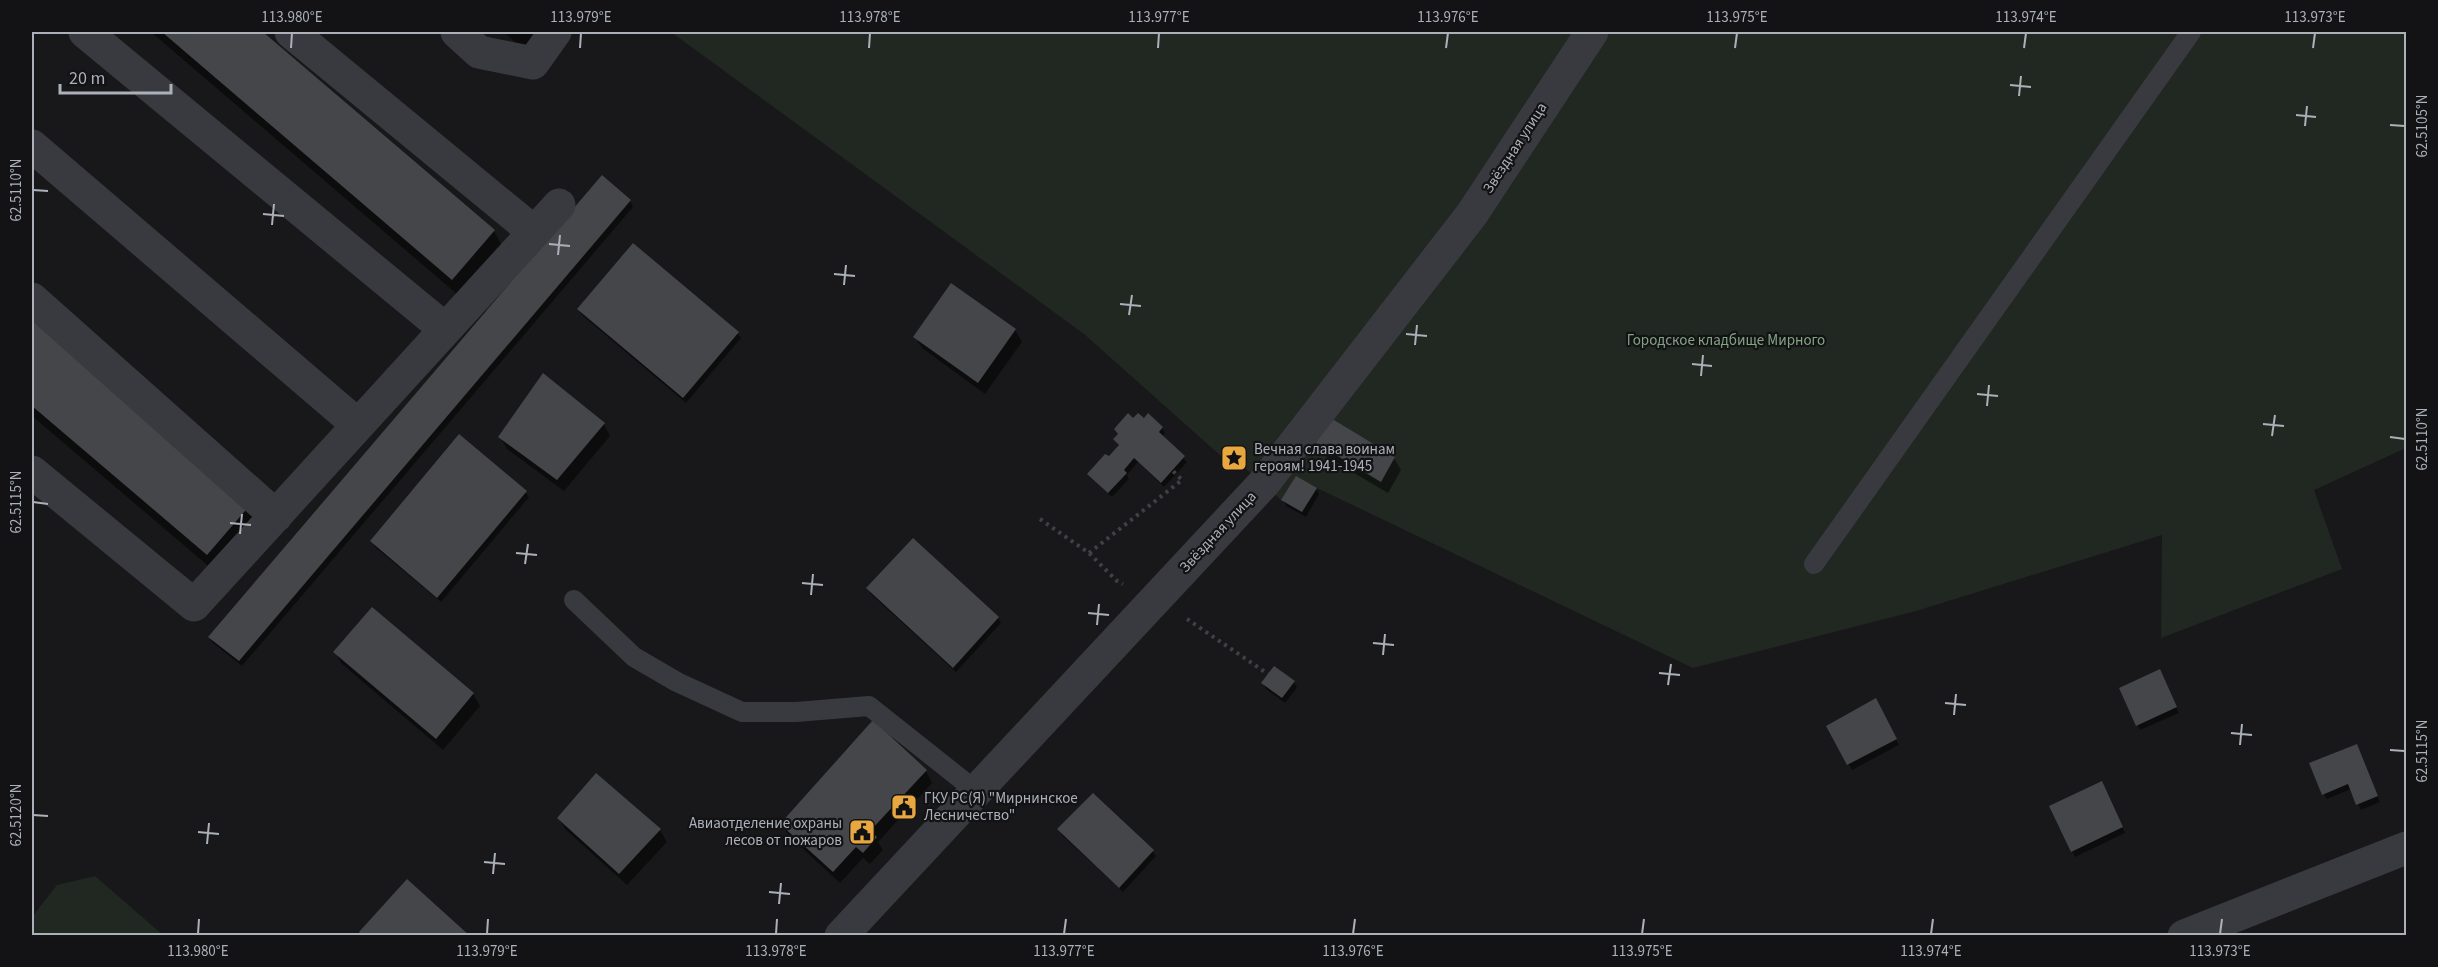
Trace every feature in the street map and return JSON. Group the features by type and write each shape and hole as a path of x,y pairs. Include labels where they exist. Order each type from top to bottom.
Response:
{"street":[{"path":"85,32 445,329"},
{"path":"291,32 534,232"},
{"path":"457,32 478,52 532,63 555,32"},
{"name":"Звёздная улица","path":"841,936 1264,483 1472,214 1592,32"},
{"path":"32,147 358,425"},
{"path":"32,472 194,605 559,205"},
{"path":"32,299 276,516"},
{"path":"2184,936 2406,848"}],"lane":[{"path":"1814,564 2191,32"},
{"path":"574,600 634,657 677,682 742,712 796,712 869,706 976,791"}],"path":[{"path":"1089,553 1182,480 1172,470"}],"green space":[{"name":"Городское кладбище Мирного","path":"671,32 2406,32 2406,448 2314,490 2342,569 2161,638 2162,535 1916,611 1693,668 1317,488 1302,512 1281,500 1234,458 1221,456 1084,334"},
{"path":"95,876 163,935 32,935 32,917 57,885"}],"building":[{"path":"162,32 263,32 495,230 452,280"},
{"path":"602,175 631,200 239,661 208,637"},
{"path":"633,243 739,332 683,398 577,309"},
{"path":"951,283 1016,329 978,383 913,337"},
{"path":"32,318 251,504 207,555 32,406"},
{"path":"543,373 605,423 557,480 498,437"},
{"path":"1128,413 1133,418 1138,413 1144,418 1148,413 1163,427 1159,432 1185,456 1161,483 1134,458 1124,470 1127,473 1108,493 1087,474 1105,454 1109,456 1119,445 1113,439 1118,434 1114,429"},
{"path":"1329,417 1395,457 1381,482 1314,442"},
{"path":"459,434 527,491 437,598 370,541"},
{"path":"1296,476 1317,488 1302,512 1281,500"},
{"path":"913,538 999,617 953,668 866,588"},
{"path":"372,607 474,693 436,739 333,652"},
{"path":"1274,666 1295,681 1282,698 1261,683"},
{"path":"2160,669 2177,707 2136,726 2119,688"},
{"path":"1876,698 1897,739 1847,765 1826,726"},
{"path":"873,720 927,770 870,831 877,837 863,853 856,847 833,872 780,824"},
{"path":"2357,744 2378,796 2356,805 2348,784 2322,795 2309,763"},
{"path":"596,773 661,829 619,874 557,818"},
{"path":"2102,781 2123,827 2071,852 2049,806"},
{"path":"1093,793 1154,850 1119,888 1057,829"},
{"path":"407,879 470,936 363,936 359,932"}],"place":[{"name":"Вечная слава воинам героям! 1941-1945","path":"1234,458"},
{"name":"ГКУ РС(Я) \"Мирнинское Лесничество\"","path":"904,807"},
{"name":"Авиаотделение охраны лесов от пожаров","path":"862,832"}]}
